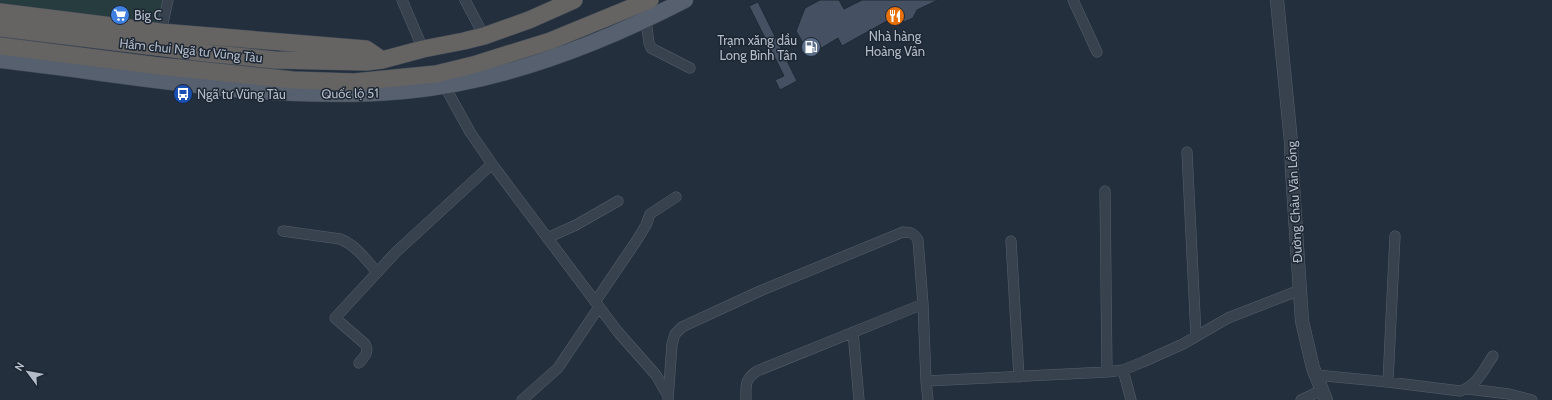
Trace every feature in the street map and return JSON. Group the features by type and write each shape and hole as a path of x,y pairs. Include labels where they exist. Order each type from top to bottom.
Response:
{"highway":[{"path":"0,12 161,32 366,49 382,60 423,49 464,42 484,36 529,20 574,0"},
{"name":"Quốc lộ 51","path":"0,46 159,66 293,80 354,82 442,79 495,59 550,41 650,0"},
{"name":"Hầm chui Ngã tư Vũng Tàu","path":"0,28 275,60 366,62 382,60"}],"main road":[{"name":"Quốc lộ 51","path":"0,60 193,85 305,93 371,93 406,91 442,79 487,77 535,64 617,33 685,0"}],"street":[{"path":"161,32 168,0"},
{"path":"402,0 423,49"},
{"path":"465,0 484,36"},
{"path":"1073,0 1097,52"},
{"name":"Đường Châu Văn Lồng","path":"1277,0 1291,142 1302,321 1316,375 1324,395"},
{"path":"646,20 651,48 690,68"},
{"path":"442,79 470,132 492,164 618,332 656,375 668,398"},
{"path":"1188,152 1196,336"},
{"path":"359,363 367,353 368,349 365,344 335,318 396,252 492,164"},
{"path":"1105,191 1107,372"},
{"path":"522,400 564,361 646,225 650,214 676,197"},
{"path":"547,238 576,225 618,201"},
{"path":"283,230 348,242 376,272"},
{"path":"668,398 672,344 675,334 682,327 760,291 903,232 910,232 915,235 918,240 928,400"},
{"path":"1388,382 1395,236"},
{"path":"1010,241 1019,377"},
{"path":"926,381 1123,370 1196,336 1228,318 1300,290"},
{"path":"746,400 746,383 750,376 757,371 923,304"},
{"path":"853,332 859,400"},
{"path":"1468,389 1474,384 1493,356"},
{"path":"1123,370 1131,400"},
{"path":"1316,375 1460,391 1468,389 1532,400"},
{"path":"1301,400 1324,395"}],"green space":[{"name":"Big C","path":"0,0 164,0 158,26 0,4"}],"building":[{"path":"820,0 839,0 844,9 862,0 938,0 917,10 913,18 904,22 900,15 895,25 887,21 842,46 838,38 810,55 796,31 805,8"},
{"path":"758,2 797,81 780,90 775,80 784,76 749,6"}],"place":[{"name":"Big C","path":"120,15"},
{"name":"Nhà hàng Hoàng Vân","path":"895,16"},
{"name":"Trạm xăng dầu Long Bình Tân","path":"811,47"},
{"name":"Ngã tư Vũng Tàu","path":"183,94"}]}
